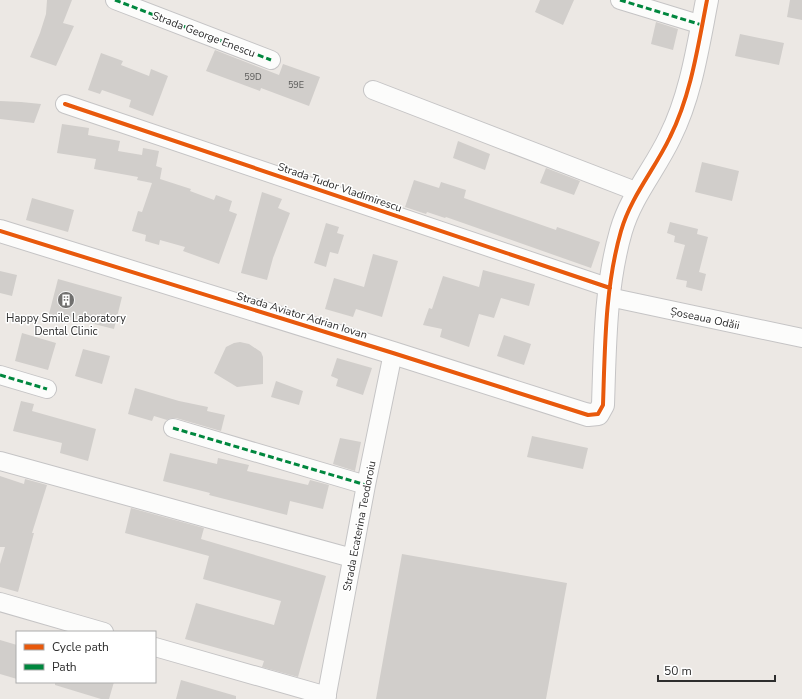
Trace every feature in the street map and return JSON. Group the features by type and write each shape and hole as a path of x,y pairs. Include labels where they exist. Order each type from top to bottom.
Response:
{"street":[{"name":"Strada George Enescu","path":"115,0 271,60"},
{"path":"620,0 702,25"},
{"path":"609,293 622,230 630,207 657,163 671,136 681,110 691,76 707,0"},
{"path":"373,90 638,192"},
{"name":"Strada Tudor Vladimirescu","path":"65,104 609,293"},
{"name":"Strada Aviator Adrian Iovan","path":"0,231 588,415 598,414 604,405 605,336 609,293"},
{"name":"Șoseaua Odăii","path":"609,293 802,338"},
{"name":"Strada Ecaterina Teodoroiu","path":"326,697 366,485 393,353"},
{"path":"0,375 48,389"},
{"path":"173,428 366,485"},
{"path":"0,461 352,558"},
{"path":"0,602 101,631"},
{"path":"156,647 326,697"}],"building":[{"path":"47,0 72,0 63,23 74,26 56,66 30,57 46,14"},
{"path":"540,0 574,0 563,25 535,12"},
{"path":"790,0 802,0 802,20 787,17"},
{"path":"656,22 678,29 673,50 651,44"},
{"path":"740,34 784,43 779,65 735,56"},
{"path":"215,50 279,75 283,64 320,77 309,106 261,88 260,91 206,71"},
{"path":"101,53 123,61 121,65 149,76 151,69 168,76 153,116 129,107 131,100 102,90 100,94 88,90"},
{"path":"0,101 41,104 34,123 0,119"},
{"path":"62,124 89,128 88,135 120,141 118,151 142,155 143,148 159,151 156,166 162,168 160,179 191,189 190,191 214,200 216,195 232,201 229,211 237,214 219,264 183,251 185,247 160,240 159,245 145,241 146,235 132,231 138,211 142,212 152,183 137,180 138,177 94,169 96,159 57,153"},
{"path":"458,141 490,154 485,170 453,158"},
{"path":"702,162 739,171 732,201 695,192"},
{"path":"546,168 580,181 574,195 540,183"},
{"path":"414,180 439,188 441,182 466,190 464,198 556,230 557,227 600,242 591,268 446,217 445,218 427,212 426,214 405,207"},
{"path":"262,192 282,199 278,208 290,213 273,258 267,280 241,273"},
{"path":"32,198 74,210 68,232 26,220"},
{"path":"670,222 698,229 697,234 708,237 699,272 706,274 702,291 686,287 687,281 676,279 685,245 674,242 675,236 667,233"},
{"path":"326,223 339,227 337,233 344,235 338,254 330,252 326,267 314,263"},
{"path":"373,254 398,261 382,317 356,309 353,317 325,309 334,278 364,287"},
{"path":"483,270 535,284 529,306 501,298 494,318 479,314 469,347 440,337 442,329 423,325 429,308 432,309 443,276 479,287"},
{"path":"0,271 17,275 12,296 0,293"},
{"path":"58,279 122,297 114,329 49,314"},
{"path":"22,333 56,343 48,370 15,361"},
{"path":"504,335 531,344 524,365 497,356"},
{"path":"240,342 249,344 261,352 263,357 263,384 237,387 214,373 226,347"},
{"path":"83,349 110,356 102,384 75,376"},
{"path":"337,358 372,368 363,395 336,386 338,379 331,376"},
{"path":"276,381 303,391 299,405 271,397"},
{"path":"135,388 179,401 208,407 207,411 225,415 221,431 176,418 167,420 154,416 152,421 128,414"},
{"path":"21,401 34,404 32,411 96,429 88,461 60,453 62,443 13,431"},
{"path":"532,436 588,448 583,469 527,457"},
{"path":"340,438 361,442 355,471 333,464"},
{"path":"170,453 217,464 218,458 249,465 247,471 308,485 310,480 329,485 323,509 290,501 287,515 209,495 210,493 163,481"},
{"path":"0,476 24,484 25,479 47,485 32,533 34,533 18,592 0,587 0,564 5,547 0,547"},
{"path":"131,508 204,528 201,539 326,576 298,677 262,667 264,661 185,639 196,603 274,625 281,601 203,579 209,556 125,533"},
{"path":"402,554 567,583 546,699 376,699"},
{"path":"0,640 16,645 16,679 0,674"},
{"path":"181,680 236,696 236,699 176,699"},
{"path":"55,683 114,683 109,699 101,699 55,685"}],"marked path":[{"path":"115,0 271,60"},
{"path":"620,0 702,25"},
{"path":"0,375 47,389"},
{"path":"173,428 366,485"}],"cycle path":[{"path":"0,231 588,415 598,414 603,405 605,339 609,295 621,231 625,218 637,194 664,149 677,121 689,87 707,0"},
{"path":"65,104 610,288"}],"place":[{"name":"Happy Smile Laboratory Dental Clinic","path":"66,300"}]}
